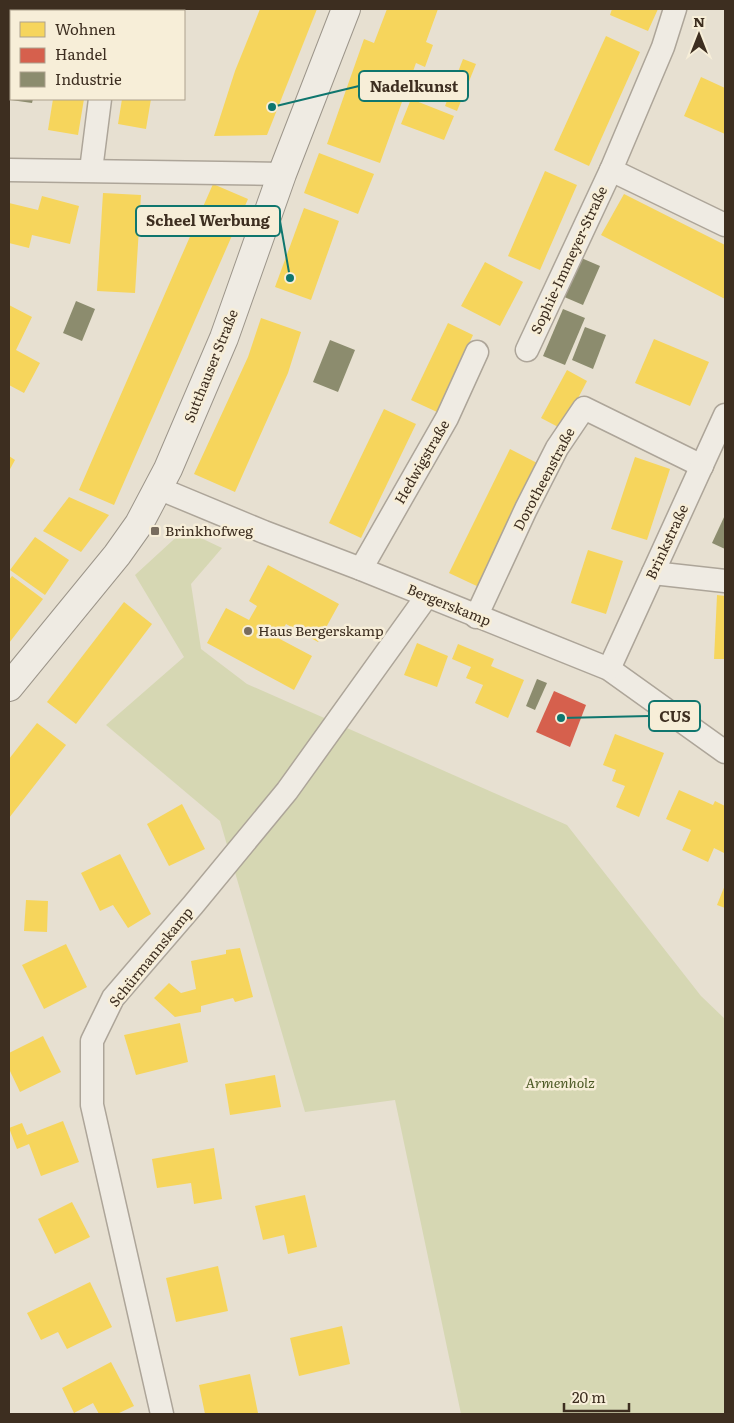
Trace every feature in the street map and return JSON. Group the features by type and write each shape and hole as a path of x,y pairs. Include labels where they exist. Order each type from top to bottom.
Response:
{"street":[{"name":"Sutthauser Straße","path":"9,687 117,554 139,524 170,464 224,338 282,174 346,9"},
{"name":"Sophie-Immeyer-Straße","path":"527,350 611,170 662,47 674,9"},
{"path":"91,170 100,100"},
{"path":"9,170 282,174"},
{"name":"Sophie-Immeyer-Straße","path":"611,170 725,225"},
{"name":"Hedwigstraße","path":"361,570 447,418 477,352"},
{"name":"Dorotheenstraße","path":"476,617 530,500 557,448 584,408 702,466"},
{"name":"Brinkstraße","path":"609,669 725,415"},
{"name":"Bergerskamp","path":"158,488 609,669 725,752"},
{"path":"653,574 725,581"},
{"name":"Schürmannskamp","path":"162,1414 92,1106 92,1041 113,998 287,791 427,596"}],"green space":[{"name":"Armenholz","path":"184,530 222,548 191,584 201,649 247,684 567,825 701,996 725,1019 725,1414 461,1414 395,1100 305,1112 220,821 106,725 184,657 135,575"}],"building: Wohnen":[{"path":"260,9 317,9 267,135 214,136 235,71"},
{"path":"387,9 438,9 426,42 433,45 425,67 416,63 380,163 327,144 364,39 374,43"},
{"path":"612,9 658,9 648,31 610,15"},
{"path":"606,36 640,52 589,166 554,150"},
{"path":"463,59 476,64 457,111 445,106"},
{"path":"701,77 725,88 725,134 684,116"},
{"path":"411,99 454,116 444,140 401,124"},
{"path":"53,100 84,100 78,135 48,130"},
{"path":"122,100 151,100 146,129 118,124"},
{"path":"319,153 374,174 358,214 304,193"},
{"path":"545,171 577,185 540,270 508,256"},
{"path":"213,184 248,199 114,505 79,490"},
{"path":"103,193 141,195 135,293 97,291"},
{"path":"624,194 725,245 725,299 601,235"},
{"path":"42,196 79,206 70,244 32,235 29,248 9,243 9,203 38,210"},
{"path":"304,208 339,221 311,300 275,287"},
{"path":"485,262 523,282 500,326 461,306"},
{"path":"9,305 32,317 16,350 40,363 24,393 9,385"},
{"path":"261,318 301,332 288,373 235,492 194,474 248,357"},
{"path":"448,323 473,335 437,412 411,400"},
{"path":"654,339 709,362 690,406 635,383"},
{"path":"567,370 587,381 562,429 541,418"},
{"path":"384,409 416,424 361,538 329,523"},
{"path":"510,449 541,465 481,588 449,573"},
{"path":"9,456 15,460 9,471"},
{"path":"635,457 670,469 647,540 611,529"},
{"path":"69,497 109,515 81,552 43,531"},
{"path":"35,537 69,560 45,595 10,570"},
{"path":"588,550 623,561 606,614 571,603"},
{"name":"Haus Bergerskamp","path":"268,565 339,604 318,642 286,624 278,638 312,656 294,690 207,643 226,608 249,620 257,606 249,601"},
{"path":"12,576 43,599 9,643 9,580"},
{"path":"717,595 725,596 725,659 714,659"},
{"path":"124,602 152,624 76,724 47,702"},
{"path":"417,643 448,656 437,687 404,675"},
{"path":"458,644 494,659 491,666 524,680 508,718 475,703 483,685 466,678 471,667 452,659"},
{"path":"37,723 66,745 9,818 9,759"},
{"path":"615,734 664,753 639,817 616,807 625,786 612,781 616,770 603,765"},
{"path":"679,790 713,805 715,801 725,806 725,850 724,853 714,848 708,862 682,850 691,830 666,819"},
{"path":"182,804 205,849 169,866 147,824"},
{"path":"120,854 151,914 128,928 113,905 100,911 81,873"},
{"path":"725,885 725,908 717,905"},
{"path":"26,900 48,901 47,932 24,931"},
{"path":"66,944 87,987 44,1009 22,965"},
{"path":"240,948 253,997 235,1002 233,998 201,1006 201,1012 175,1017 154,998 169,983 181,993 196,989 191,961 226,954 226,950"},
{"path":"180,1023 188,1062 136,1075 124,1035"},
{"path":"43,1036 61,1072 20,1092 9,1069 9,1053"},
{"path":"275,1075 281,1107 230,1115 225,1084"},
{"path":"63,1121 79,1162 41,1176 29,1144 17,1149 9,1128 22,1123 27,1135"},
{"path":"214,1148 222,1199 194,1204 191,1183 157,1188 152,1159"},
{"path":"305,1195 317,1247 288,1254 284,1235 263,1240 255,1206"},
{"path":"72,1202 90,1237 55,1254 38,1219"},
{"path":"218,1266 228,1311 176,1322 166,1278"},
{"path":"90,1282 112,1327 67,1349 58,1332 41,1340 27,1313"},
{"path":"342,1326 350,1364 299,1376 290,1338"},
{"path":"111,1362 134,1406 117,1414 99,1414 93,1403 74,1413 62,1388"},
{"path":"250,1374 258,1413 205,1414 199,1385"}],"building: Handel":[{"path":"554,691 586,705 570,747 536,732"}],"building: Industrie":[{"path":"11,100 33,100 32,103"},
{"path":"579,257 600,266 583,305 562,296"},
{"path":"76,301 95,309 82,341 63,333"},
{"path":"563,309 585,318 565,365 543,356"},
{"path":"585,327 606,335 593,369 572,360"},
{"path":"330,340 355,350 338,392 313,382"},
{"path":"725,515 725,549 712,543"},
{"path":"537,679 547,683 535,710 526,706"}],"place":[{"name":"Nadelkunst","path":"272,107"},
{"name":"Scheel Werbung","path":"290,278"},
{"name":"Brinkhofweg","path":"155,531"},
{"name":"Haus Bergerskamp","path":"248,631"},
{"name":"CUS","path":"561,718"}]}
